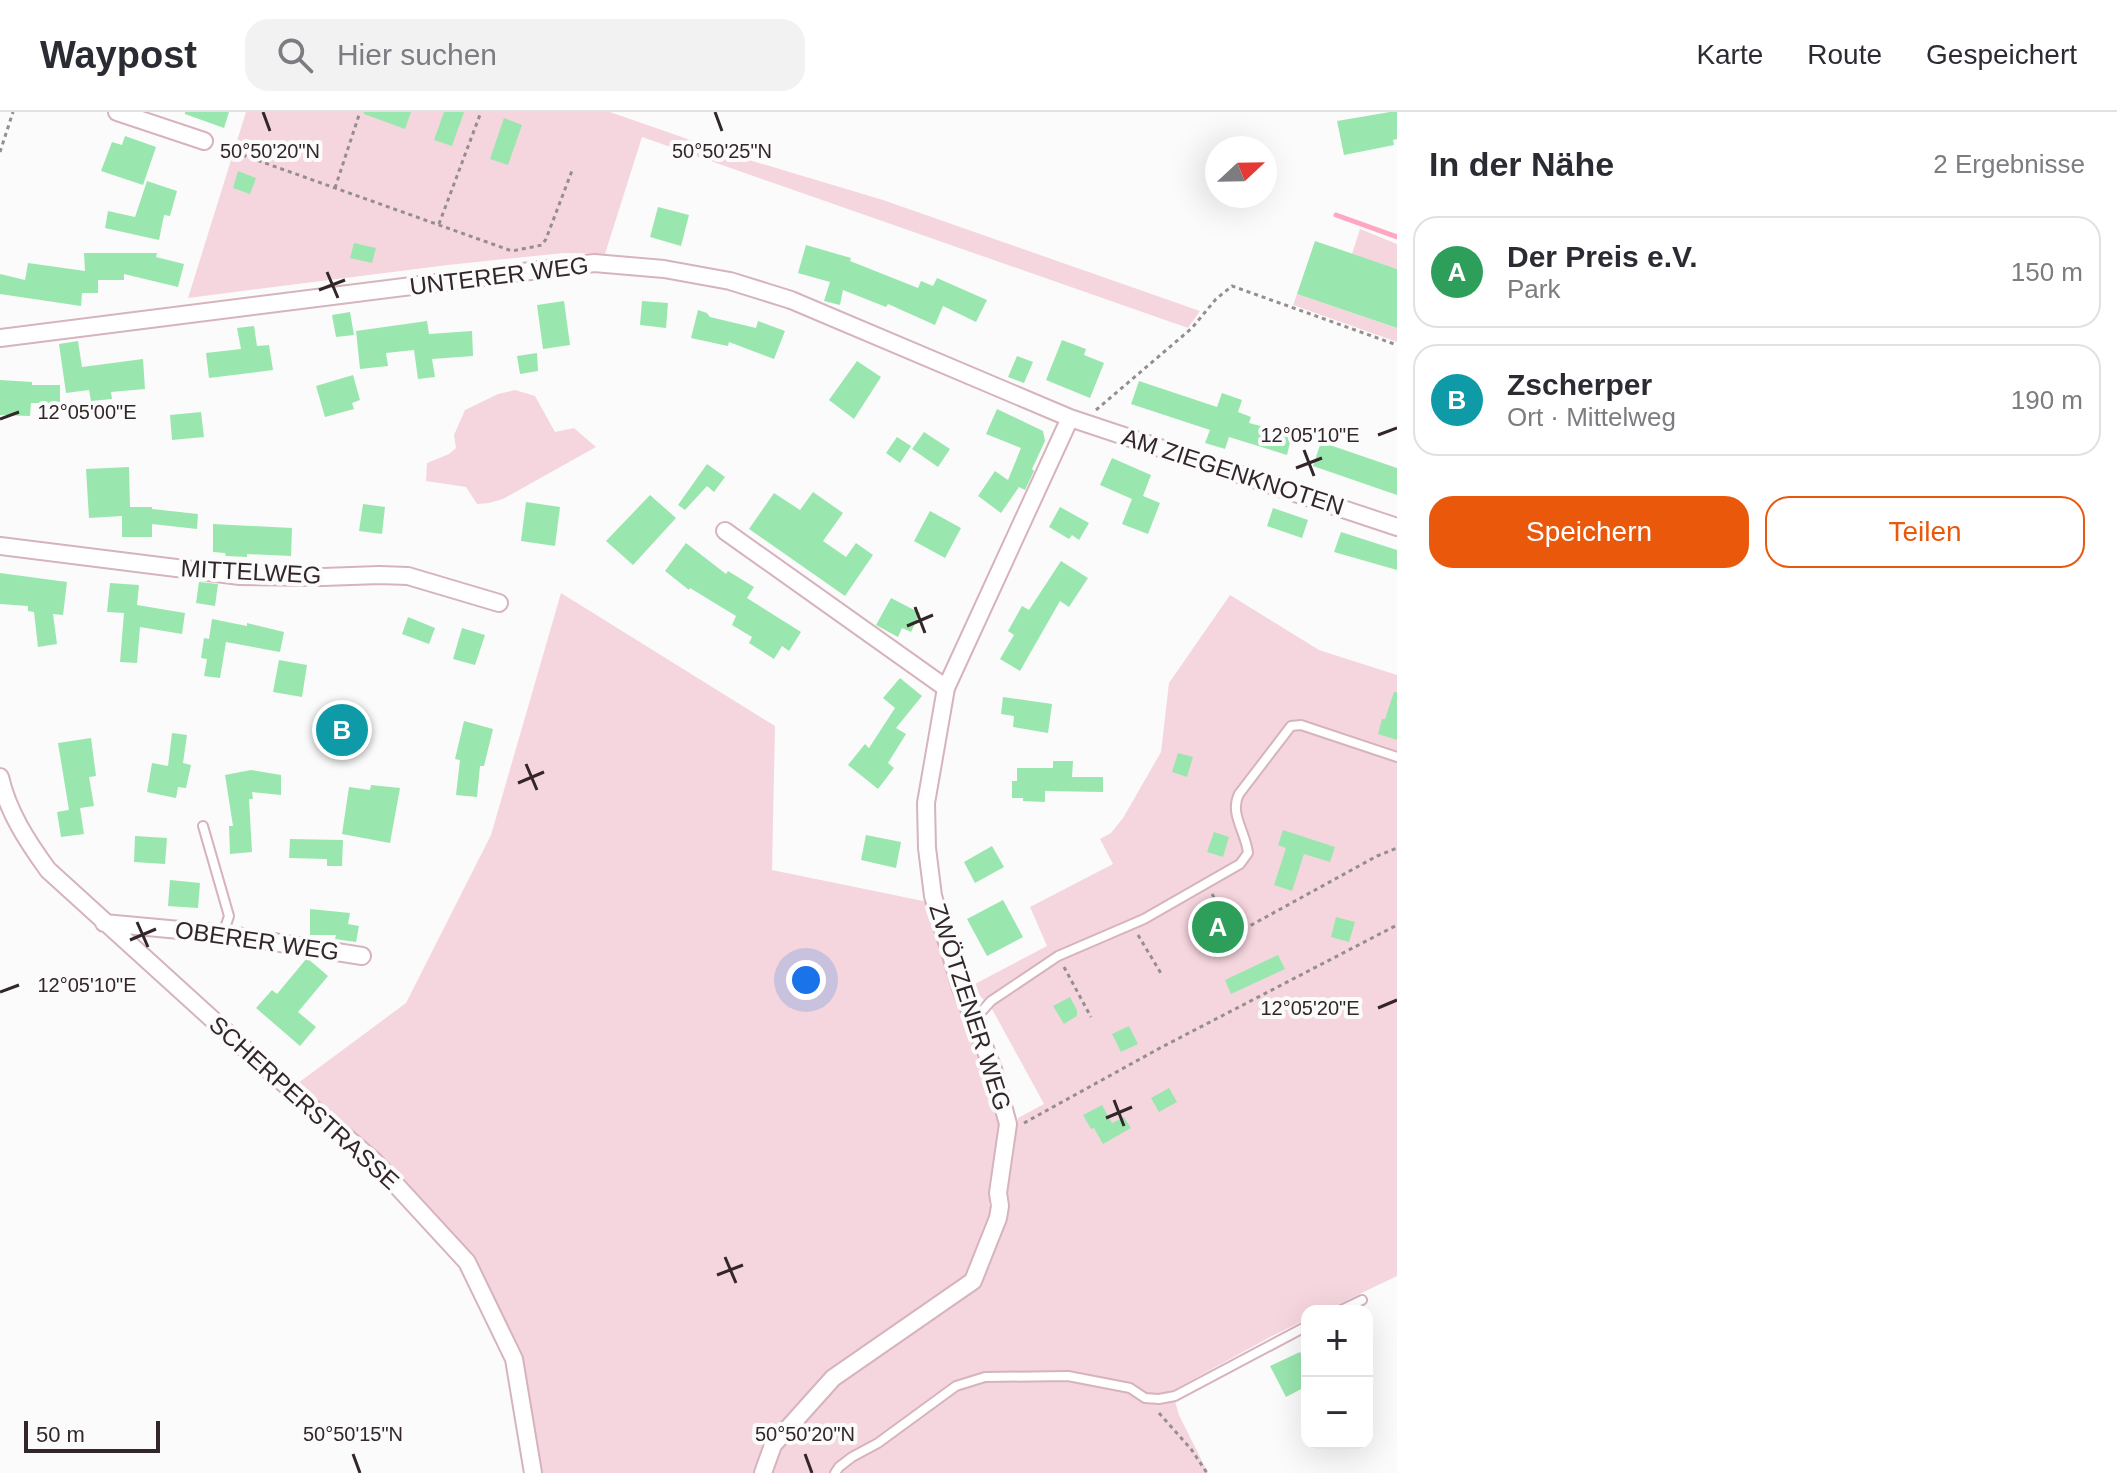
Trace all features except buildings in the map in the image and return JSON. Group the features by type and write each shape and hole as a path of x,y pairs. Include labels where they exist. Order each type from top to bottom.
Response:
{"street":[{"path":"117,112 204,141"},
{"name":"UNTERER WEG","path":"0,338 594,263 664,269 730,281 791,300 1070,418"},
{"name":"AM ZIEGENKNOTEN","path":"1070,418 1397,527"},
{"name":"ZWÖTZENER WEG","path":"763,1473 773,1445 833,1378 973,1281 998,1218 998,1193 1008,1124 993,1069 973,1022 933,896 926,803 946,688 1070,418"},
{"path":"725,531 946,688"},
{"name":"MITTELWEG","path":"0,546 240,576 408,576 499,603"},
{"name":"SCHERPERSTRASSE","path":"0,777 12,814 48,870 266,1068 374,1161 467,1262 514,1359 533,1473"},
{"name":"OBERER WEG","path":"104,923 223,934 362,956"}],"lane":[{"path":"973,1022 991,1001 1058,956 1132,925 1240,864 1248,853 1247,841 1234,811 1235,803 1291,726 1301,725 1397,757"},
{"path":"203,826 229,916 223,934"},
{"path":"1352,1305 1362,1300"},
{"path":"835,1473 852,1457 878,1443 956,1386 985,1377 1068,1376 1130,1388 1145,1398 1159,1399 1175,1396 1301,1329"}],"path":[{"path":"0,152 13,112"},
{"path":"335,188 360,112"},
{"path":"439,225 481,112"},
{"path":"204,141 512,251 542,245 573,168"},
{"path":"1070,418 1092,414 1192,328 1224,290 1232,286 1397,345"},
{"path":"1206,884 1235,934 1397,848"},
{"path":"1132,925 1162,975"},
{"path":"1008,1124 1023,1124 1160,1048 1397,925"},
{"path":"1058,956 1091,1017"},
{"path":"1145,1398 1191,1449 1207,1473"}],"shaded area":[{"path":"246,112 610,112 739,157 883,200 1200,311 1188,328 642,137 605,254 564,253 448,265 188,298"},
{"path":"1360,229 1397,244 1397,269 1352,254"},
{"path":"1297,294 1397,328 1397,342 1293,305"},
{"path":"515,390 535,396 555,432 574,428 596,447 503,499 489,503 477,504 466,487 426,481 427,463 456,448 454,435 465,410 498,394"},
{"path":"561,593 775,726 772,870 928,902 926,906 1001,1125 989,1205 998,1217 1009,1181 1018,1118 1044,1104 992,1009 971,986 1047,946 1030,907 1113,864 1100,839 1111,833 1123,818 1161,752 1169,683 1230,595 1319,650 1397,675 1397,1276 1337,1305 1301,1305 1301,1322 1172,1391 1179,1415 1208,1473 533,1473 514,1359 467,1262 290,1089 406,1003 491,835"}],"waterway":[{"path":"1336,215 1397,237"}],"place":[{"name":"Zscherper","path":"342,730"},
{"name":"Der Preis e.V.","path":"1218,927"}]}
